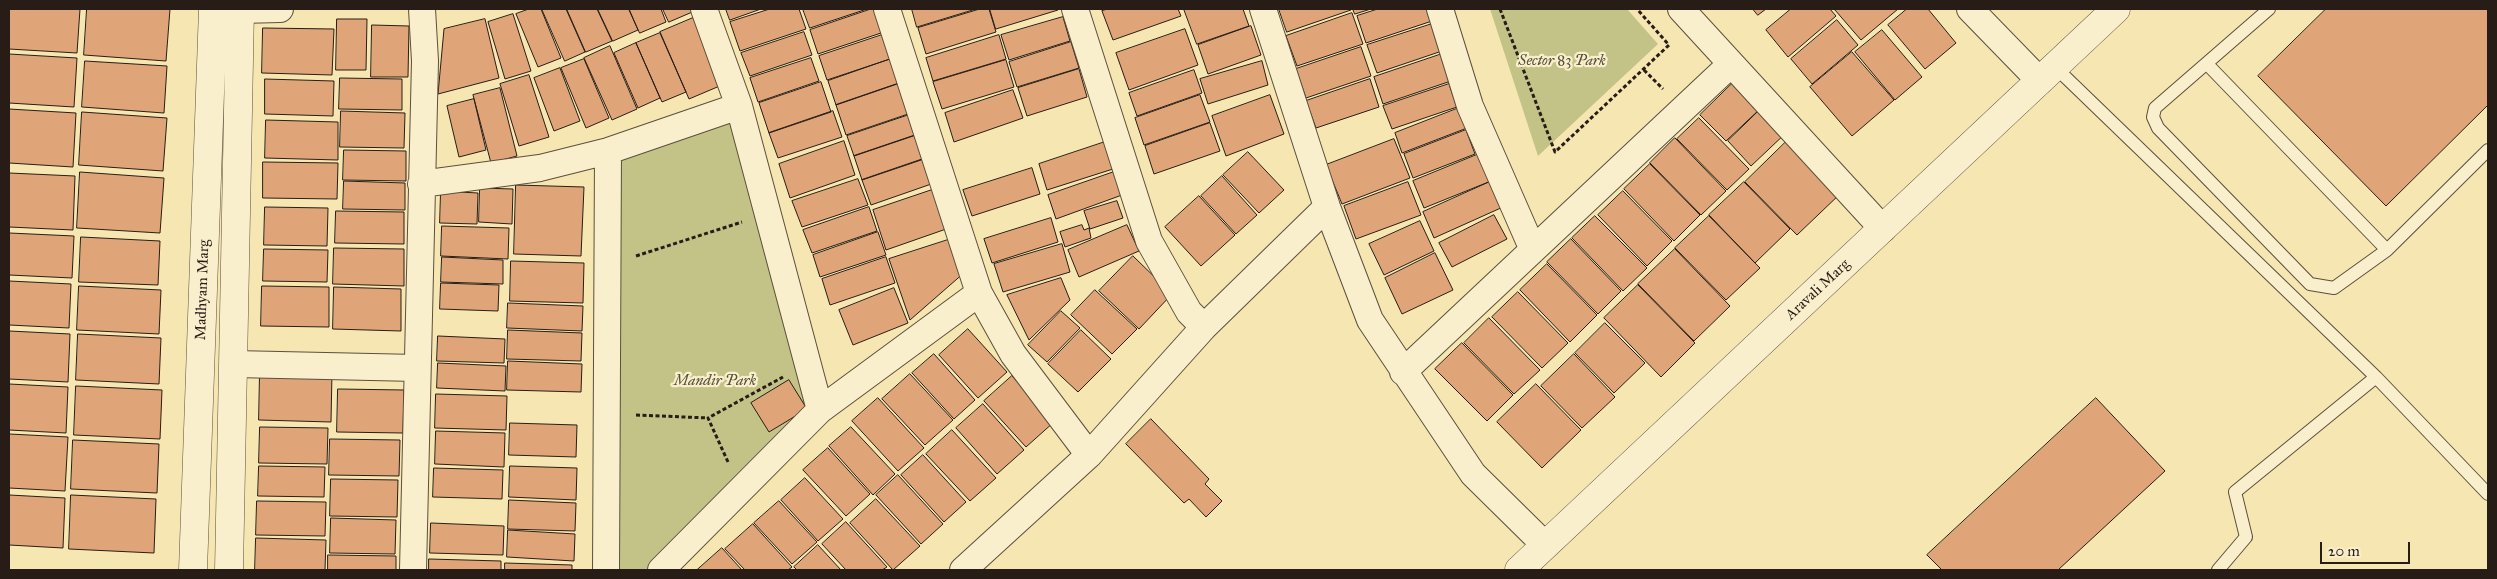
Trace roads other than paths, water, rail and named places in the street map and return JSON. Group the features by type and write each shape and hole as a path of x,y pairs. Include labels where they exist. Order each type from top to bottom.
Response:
{"street":[{"name":"Madhyam Marg","path":"193,570 213,9"},
{"name":"Madhyam Marg","path":"229,570 240,9"},
{"path":"240,9 280,9"},
{"path":"413,570 425,61 422,9 417,9"},
{"path":"704,9 739,106 820,410"},
{"path":"886,9 979,293 1013,354 1089,455"},
{"path":"1075,9 1149,241 1189,312 1204,327"},
{"path":"1263,9 1327,207 1370,320 1473,474 1545,545"},
{"path":"1440,9 1470,106 1533,250"},
{"path":"1680,9 1883,229"},
{"path":"1970,9 2048,74"},
{"name":"Aravali Marg","path":"1519,570 2116,9"},
{"path":"1403,372 1731,64"},
{"path":"421,184 540,168 608,151 739,106"},
{"path":"606,570 608,151"},
{"path":"963,570 1089,455 1204,327 1327,207"},
{"path":"661,570 820,410 979,293"},
{"path":"234,364 417,368"}],"lane":[{"path":"2269,9 2155,108 2153,117 2158,128 2310,284 2334,288 2387,250 2488,150"},
{"path":"2207,64 2387,250"},
{"path":"2048,74 2376,377 2488,494"},
{"path":"2218,570 2246,537 2235,492 2376,377"}],"park label":[{"name":"Sector 83 Park","path":"1562,61"},
{"name":"Mandir Park","path":"715,381"}]}
